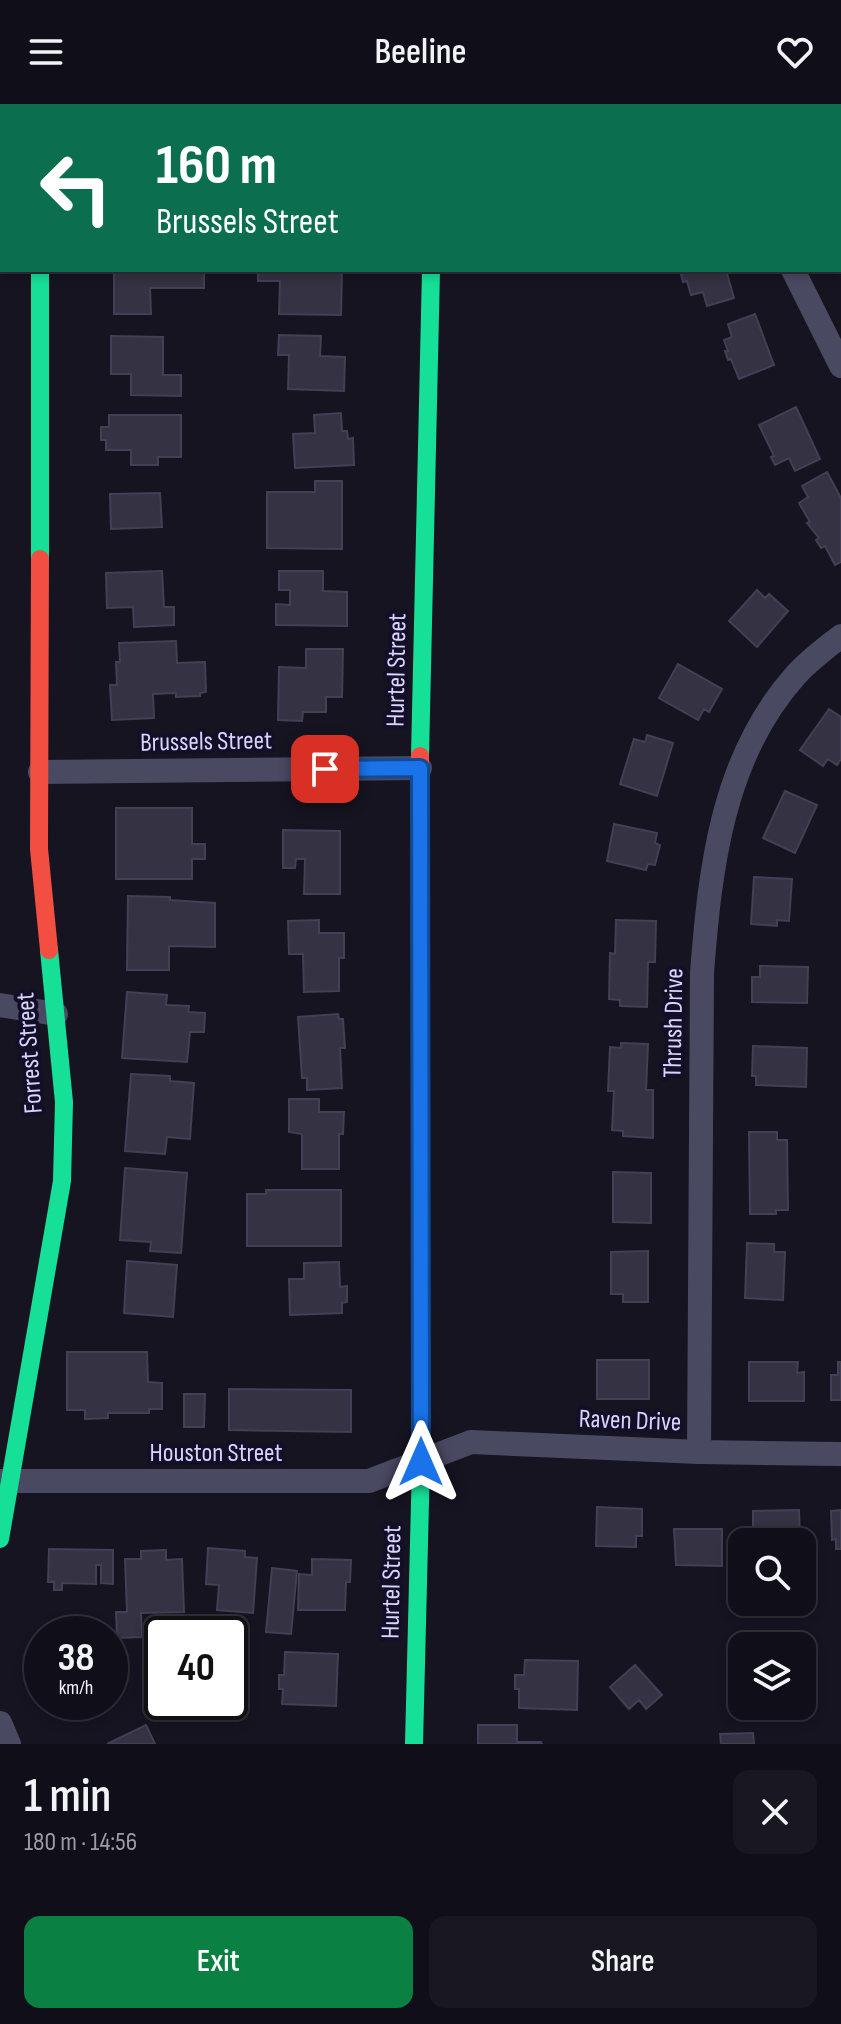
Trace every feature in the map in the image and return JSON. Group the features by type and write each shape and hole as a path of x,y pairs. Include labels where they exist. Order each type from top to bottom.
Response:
{"street":[{"name":"Forrest Street","path":"0,1539 4,1481 62,1181 64,1102 39,849 40,272"},
{"name":"Hurtel Street","path":"414,1744 421,1462 420,768 431,272"},
{"path":"794,272 841,366"},
{"name":"Thrush Drive","path":"699,1452 702,973 708,896 717,845 738,770 766,714 796,674 841,636"},
{"name":"Brussels Street","path":"40,772 420,768"},
{"path":"0,1005 56,1014"},
{"name":"Raven Drive","path":"421,1462 471,1442 699,1452 841,1454"},
{"name":"Houston Street","path":"4,1481 369,1481 421,1462"},
{"path":"0,1723 9,1744"}],"building":[{"path":"114,272 204,272 204,288 150,288 151,314 114,314"},
{"path":"258,272 342,272 341,315 279,314 280,281 258,281"},
{"path":"727,272 734,298 707,306 703,292 691,295 687,281 683,282 681,274"},
{"path":"755,314 774,365 739,379 731,359 728,360 724,340 732,337 728,324"},
{"path":"279,335 321,336 320,356 345,357 344,391 288,389 289,355 278,355"},
{"path":"111,336 163,337 163,375 181,375 181,396 131,395 131,374 111,374"},
{"path":"796,407 820,459 795,471 789,458 775,465 771,457 774,456 759,425"},
{"path":"341,413 342,431 347,431 348,439 353,438 354,465 295,468 293,434 315,433 314,415"},
{"path":"109,415 181,415 181,457 158,457 158,465 131,465 131,450 106,450 106,440 101,440 101,427 109,427"},
{"path":"827,472 841,498 841,562 835,565 825,546 821,548 816,540 819,538 807,523 810,522 799,503 808,497 802,486"},
{"path":"315,481 342,481 342,549 267,548 267,492 315,492"},
{"path":"160,493 162,527 111,529 110,494"},
{"path":"162,571 164,607 174,607 174,625 134,627 133,607 107,608 106,573"},
{"path":"279,571 323,571 323,591 347,592 347,626 276,625 276,604 290,605 290,590 279,590"},
{"path":"757,590 765,598 769,594 788,611 757,647 729,621"},
{"path":"176,641 177,663 205,662 206,692 200,693 200,696 176,697 176,693 153,694 154,718 112,720 110,685 117,685 119,643"},
{"path":"306,649 343,649 342,697 326,697 326,712 303,712 302,721 278,720 279,667 306,668"},
{"path":"678,664 722,689 709,712 704,709 698,720 659,698"},
{"path":"829,709 841,717 841,759 837,765 828,759 823,766 800,750"},
{"path":"647,735 673,743 657,796 620,784 634,739 645,742"},
{"path":"785,791 817,805 795,853 763,838"},
{"path":"116,808 192,808 192,844 205,844 205,859 192,859 192,879 116,879"},
{"path":"614,824 657,833 655,843 660,845 655,865 648,864 646,870 607,861"},
{"path":"283,830 340,831 340,894 304,894 305,859 296,859 295,868 283,868"},
{"path":"754,877 792,879 789,921 777,920 777,926 751,924"},
{"path":"128,896 215,903 215,947 169,946 169,970 127,970"},
{"path":"319,920 319,933 344,933 344,958 339,958 339,991 304,992 303,954 289,954 288,921"},
{"path":"616,920 656,921 655,962 648,962 647,1007 620,1006 620,1000 609,999 610,953 615,954"},
{"path":"760,966 808,967 807,1003 752,1002 752,977 760,977"},
{"path":"127,992 167,995 166,1005 189,1006 188,1012 205,1013 204,1032 190,1032 187,1062 122,1058"},
{"path":"338,1014 339,1019 343,1019 345,1048 340,1048 342,1088 307,1090 307,1078 302,1078 298,1017"},
{"path":"621,1043 648,1044 646,1090 653,1090 653,1138 623,1136 623,1131 612,1130 614,1091 608,1091 610,1047 621,1048"},
{"path":"753,1046 807,1048 806,1087 756,1085 756,1076 752,1076"},
{"path":"131,1074 170,1076 170,1081 194,1083 190,1139 167,1137 165,1154 125,1151"},
{"path":"289,1099 319,1099 319,1112 344,1112 343,1134 339,1134 339,1169 302,1169 302,1134 289,1132"},
{"path":"749,1132 777,1132 777,1140 787,1140 788,1210 776,1210 776,1214 750,1214"},
{"path":"125,1168 187,1173 181,1253 150,1251 151,1242 120,1240"},
{"path":"613,1172 651,1173 651,1223 613,1222"},
{"path":"266,1190 341,1190 341,1246 247,1246 247,1194 266,1194"},
{"path":"747,1243 774,1244 774,1252 785,1252 783,1300 745,1298"},
{"path":"648,1251 648,1302 623,1302 623,1294 611,1294 611,1252"},
{"path":"127,1261 177,1265 173,1317 124,1313"},
{"path":"339,1262 340,1287 347,1286 347,1302 342,1303 342,1313 290,1315 289,1279 304,1279 304,1263"},
{"path":"67,1352 147,1352 148,1382 162,1383 162,1409 149,1409 149,1413 108,1413 108,1418 85,1419 85,1410 67,1410"},
{"path":"597,1360 649,1360 649,1399 597,1399"},
{"path":"749,1362 798,1362 797,1373 804,1372 804,1401 749,1401"},
{"path":"838,1362 841,1362 841,1400 831,1400 831,1375 838,1375"},
{"path":"229,1389 351,1390 351,1432 229,1430"},
{"path":"184,1394 205,1394 204,1427 184,1427"},
{"path":"597,1507 642,1509 642,1536 636,1536 636,1547 596,1546"},
{"path":"799,1510 800,1528 753,1528 753,1511"},
{"path":"841,1510 841,1549 836,1549 836,1539 832,1540 831,1511"},
{"path":"674,1529 722,1529 722,1566 676,1565"},
{"path":"208,1548 245,1551 245,1557 257,1558 253,1613 217,1610 219,1585 206,1584"},
{"path":"49,1549 113,1550 113,1584 101,1583 101,1565 96,1565 96,1584 62,1583 62,1590 54,1590 54,1582 48,1582"},
{"path":"166,1550 166,1560 182,1559 184,1612 141,1613 142,1637 128,1638 128,1616 116,1616 116,1612 127,1612 125,1559 141,1559 141,1551"},
{"path":"312,1559 351,1560 345,1610 298,1610 299,1574 312,1575"},
{"path":"272,1568 297,1571 291,1634 266,1632"},
{"path":"285,1652 338,1654 336,1706 282,1704 283,1689 279,1689 279,1675 284,1675"},
{"path":"525,1660 578,1661 577,1710 519,1708 515,1675 524,1675"},
{"path":"635,1665 662,1695 646,1709 639,1700 629,1709 610,1687"},
{"path":"146,1725 155,1744 107,1744"},
{"path":"478,1725 517,1725 517,1742 542,1744 478,1744"},
{"path":"753,1733 754,1744 721,1744 720,1734"}],"traffic: fast":[{"path":"40,272 40,559"},
{"path":"420,756 431,272"},
{"path":"0,1539 62,1181 64,1102 49,950"},
{"path":"414,1744 421,1462 421,1178"}],"traffic: jam":[{"path":"40,559 39,849 49,950"},
{"path":"420,756 421,1178"}],"route":[{"path":"325,769 420,768 421,1462"}]}
